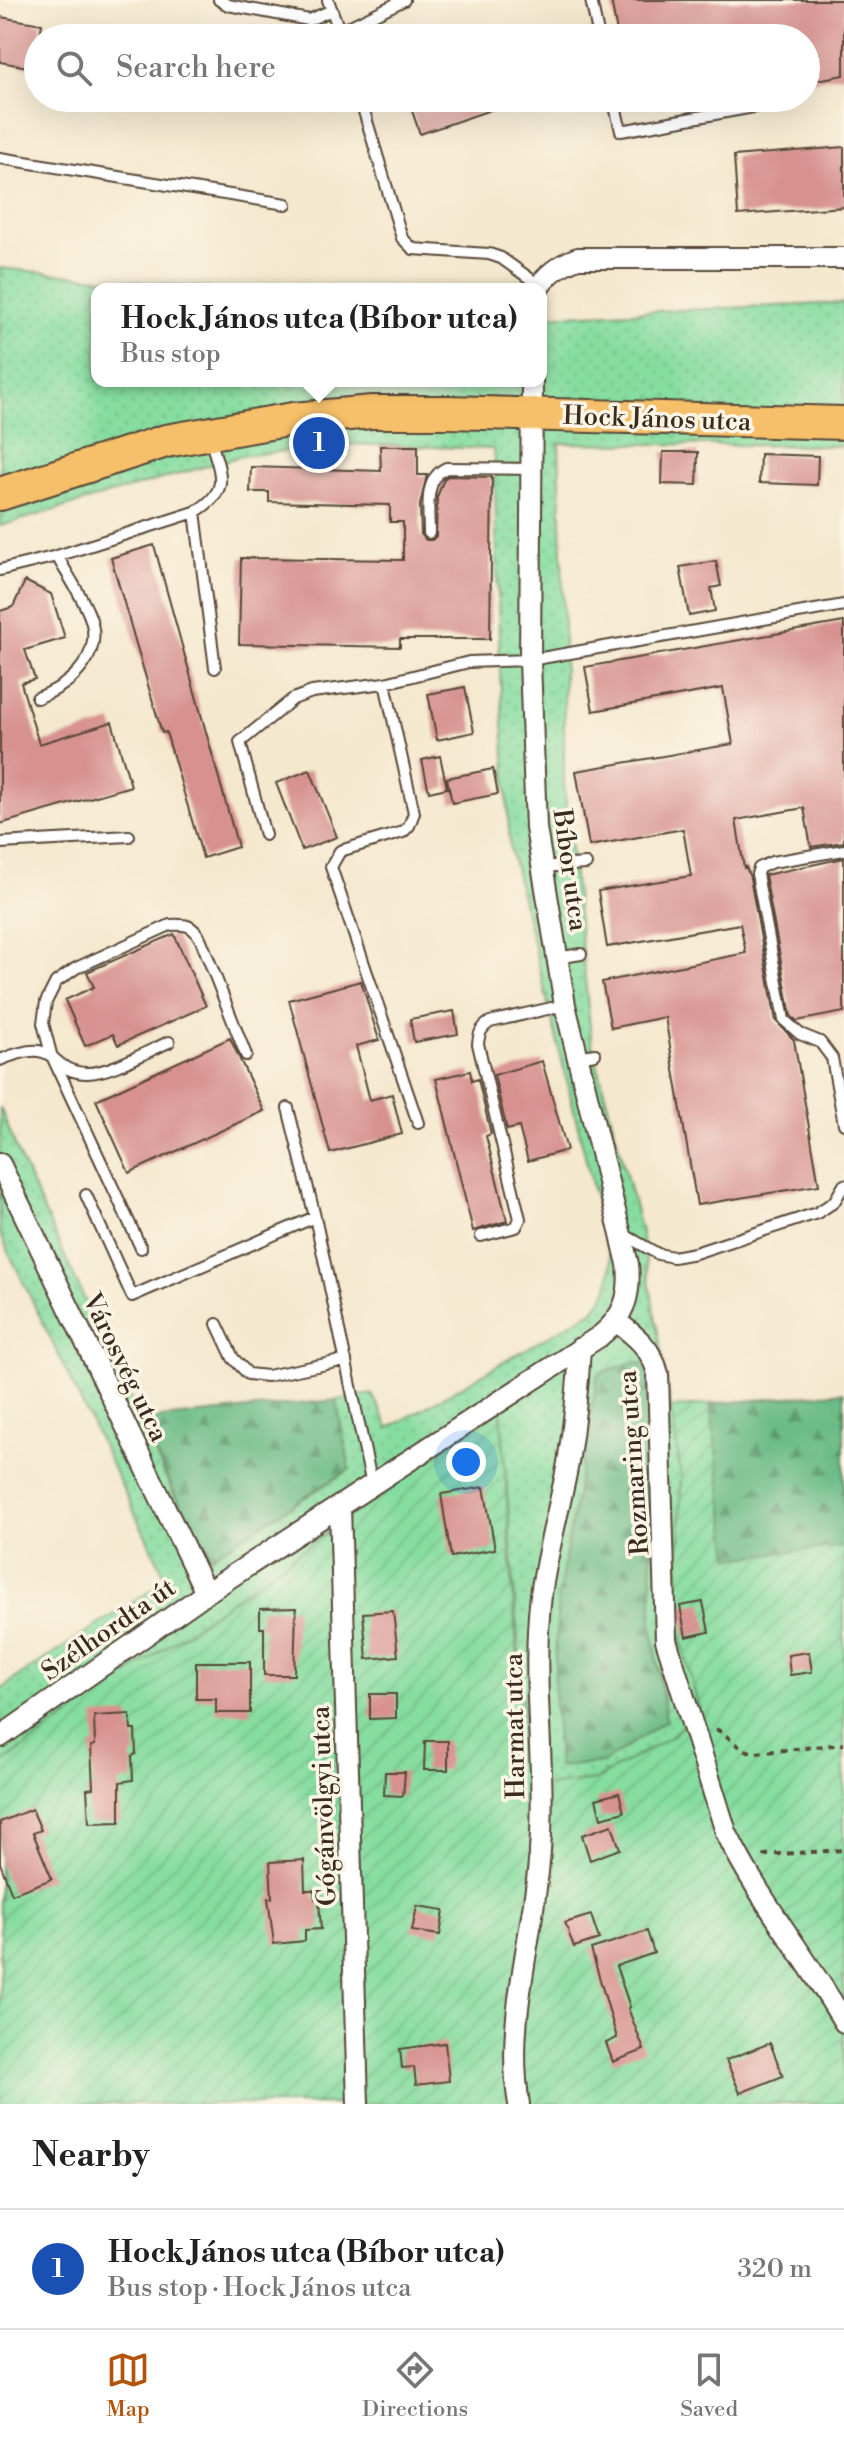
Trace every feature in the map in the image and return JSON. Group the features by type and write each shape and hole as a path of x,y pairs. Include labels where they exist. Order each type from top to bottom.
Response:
{"main road":[{"name":"Hock János utca","path":"0,494 166,441 293,419 372,412 844,423"}],"street":[{"path":"543,283 562,264 598,256 844,258"},
{"name":"Bíbor utca","path":"532,387 530,660 534,799 565,1005 586,1055 628,1264 629,1288 617,1322"},
{"name":"Városvég utca","path":"0,1164 206,1593"},
{"name":"Rozmaring utca","path":"206,1593 617,1322 646,1347 658,1374 666,1640 726,1832 738,1857 823,1984 844,2022"},
{"name":"Harmat utca","path":"519,2104 514,2074 517,2015 542,1838 538,1664 541,1595 568,1463 580,1348"},
{"name":"Gógánvölgyi utca","path":"340,1506 358,2104"},
{"name":"Szélhordta út","path":"0,1737 206,1593"}],"lane":[{"path":"219,0 228,5 309,20 330,5 337,24"},
{"path":"360,24 404,0"},
{"path":"591,0 596,24"},
{"path":"364,112 402,238 413,249 489,254 501,258 534,283"},
{"path":"616,112 621,131 726,112"},
{"path":"0,158 286,204"},
{"path":"0,570 57,556 195,512 211,502 218,492 221,478 209,432"},
{"path":"429,533 430,482 436,473 446,468 531,469"},
{"path":"195,512 215,668"},
{"path":"37,698 54,692 79,674 90,656 90,614 57,556"},
{"path":"265,835 240,742 293,699 312,692 385,683 469,662 530,660 844,605"},
{"path":"385,683 414,813 403,832 340,851 331,867 418,1123"},
{"path":"0,843 129,836"},
{"path":"844,850 772,862 759,868 757,874 784,1020 800,1034 820,1042 832,1058 844,1124"},
{"path":"542,867 586,864"},
{"path":"141,1248 51,1054 43,1023 46,1002 56,982 76,968 170,925 186,924 195,930 201,940 246,1055"},
{"path":"557,958 581,954"},
{"path":"481,1236 516,1227 520,1219 478,1044 479,1034 490,1022 565,1005"},
{"path":"0,1060 26,1050 39,1049 51,1054 74,1072 91,1074 169,1042"},
{"path":"288,1108 315,1217 372,1485"},
{"path":"621,1233 658,1254 673,1257 695,1253 817,1213 834,1202 844,1185"},
{"path":"86,1195 132,1296 315,1217"},
{"path":"217,1324 233,1358 248,1374 267,1376 346,1360"}],"path":[{"path":"690,1713 729,1737 744,1751 756,1753 844,1744"},
{"path":"738,1857 844,1850"}],"green space":[{"path":"0,268 150,283 91,283 91,387 547,387 547,316 844,303 844,446 559,443 564,785 592,1044 640,1228 671,1408 681,1474 679,1575 673,1606 699,1709 672,1736 595,1780 529,1789 501,1409 0,1765 0,1691 167,1580 0,1234 0,1107 22,1163 206,1559 349,1470 336,1400 372,1394 389,1428 592,1311 608,1288 611,1262 510,848 500,671 494,449 348,444 241,456 0,526","holes":["650,1365 652,1627 666,1720 598,1374"]},
{"path":"635,1362 650,1365 652,1627 666,1720 603,1763 558,1767 554,1690 558,1597 598,1373"},
{"path":"844,1392 844,1546 730,1558 710,1404"},
{"path":"336,1400 350,1469 206,1559 140,1420"},
{"path":"710,1404 730,1558 844,1546 844,2104 0,2104 0,1765 501,1409 529,1788 595,1780 672,1736 699,1709 673,1606 679,1575 681,1474 671,1408"}],"building":[{"path":"611,0 844,0 844,75 820,79 820,24 615,24"},
{"path":"0,17 42,24 24,24 24,66 0,62"},
{"path":"412,112 485,112 420,134"},
{"path":"844,147 844,207 738,215 734,156"},
{"path":"380,446 418,446 418,475 427,475 420,505 421,534 426,540 436,536 437,497 444,479 448,476 492,477 490,639 400,639 400,647 239,644 241,558 403,560 403,522 390,522 390,505 269,502 269,492 250,492 251,467 381,471"},
{"path":"663,452 698,452 697,485 662,484"},
{"path":"760,454 818,456 817,485 759,483"},
{"path":"154,545 238,847 203,858 166,732 162,733 111,558"},
{"path":"716,561 721,586 711,588 715,611 689,616 680,567"},
{"path":"25,581 51,594 65,638 25,650 35,679 21,683 39,744 112,722 131,786 0,824 0,611 13,607"},
{"path":"844,622 844,842 811,847 804,808 736,820 744,868 750,878 776,1021 794,1040 819,1185 697,1205 665,1017 611,1028 602,982 746,953 740,924 607,947 598,891 691,876 683,829 589,846 576,771 733,744 723,688 593,711 585,667"},
{"path":"465,687 474,732 437,740 428,694"},
{"path":"440,756 447,788 429,792 422,760"},
{"path":"493,769 498,794 452,803 447,778"},
{"path":"310,770 337,837 302,850 276,783"},
{"path":"844,858 844,1012 797,1021 791,1016 765,875"},
{"path":"174,934 206,1006 118,1045 113,1034 85,1046 65,1000 94,987 87,972"},
{"path":"361,981 379,1040 356,1046 370,1100 392,1094 402,1134 330,1153 289,1000"},
{"path":"454,1011 458,1034 414,1042 410,1019"},
{"path":"230,1038 264,1111 129,1173 96,1100"},
{"path":"542,1061 567,1150 528,1161 519,1127 507,1130 494,1075"},
{"path":"470,1071 472,1081 478,1079 491,1134 486,1136 507,1221 473,1231 436,1079"},
{"path":"484,1487 495,1549 451,1557 441,1494"},
{"path":"703,1602 709,1632 686,1637 680,1606"},
{"path":"296,1608 294,1675 264,1675 264,1628 260,1628 260,1609"},
{"path":"393,1611 398,1656 367,1659 363,1613"},
{"path":"809,1652 812,1672 790,1675 788,1655"},
{"path":"196,1662 250,1662 250,1713 216,1713 216,1699 196,1699"},
{"path":"370,1694 396,1694 396,1718 370,1719"},
{"path":"130,1714 131,1730 135,1730 136,1754 132,1756 133,1780 120,1782 120,1822 89,1823 87,1789 93,1788 91,1746 95,1745 94,1716"},
{"path":"425,1741 448,1741 448,1770 424,1770"},
{"path":"385,1772 405,1772 403,1796 384,1795"},
{"path":"619,1793 624,1812 601,1818 596,1799"},
{"path":"32,1809 41,1830 33,1833 52,1879 12,1894 0,1863 0,1822"},
{"path":"612,1825 620,1849 590,1860 582,1835"},
{"path":"304,1860 305,1890 314,1890 315,1899 319,1900 321,1929 305,1930 305,1941 274,1944 268,1898 272,1898 270,1862"},
{"path":"417,1906 444,1910 440,1935 412,1931"},
{"path":"591,1915 599,1939 574,1947 565,1923"},
{"path":"647,1931 654,1953 616,1966 644,2050 613,2062 606,2043 617,2038 591,1949"},
{"path":"445,2043 449,2081 416,2085 414,2067 402,2068 400,2049"},
{"path":"770,2043 783,2076 740,2093 726,2060"}],"place":[{"name":"Hock János utca (Bíbor utca)","path":"319,443"}]}
